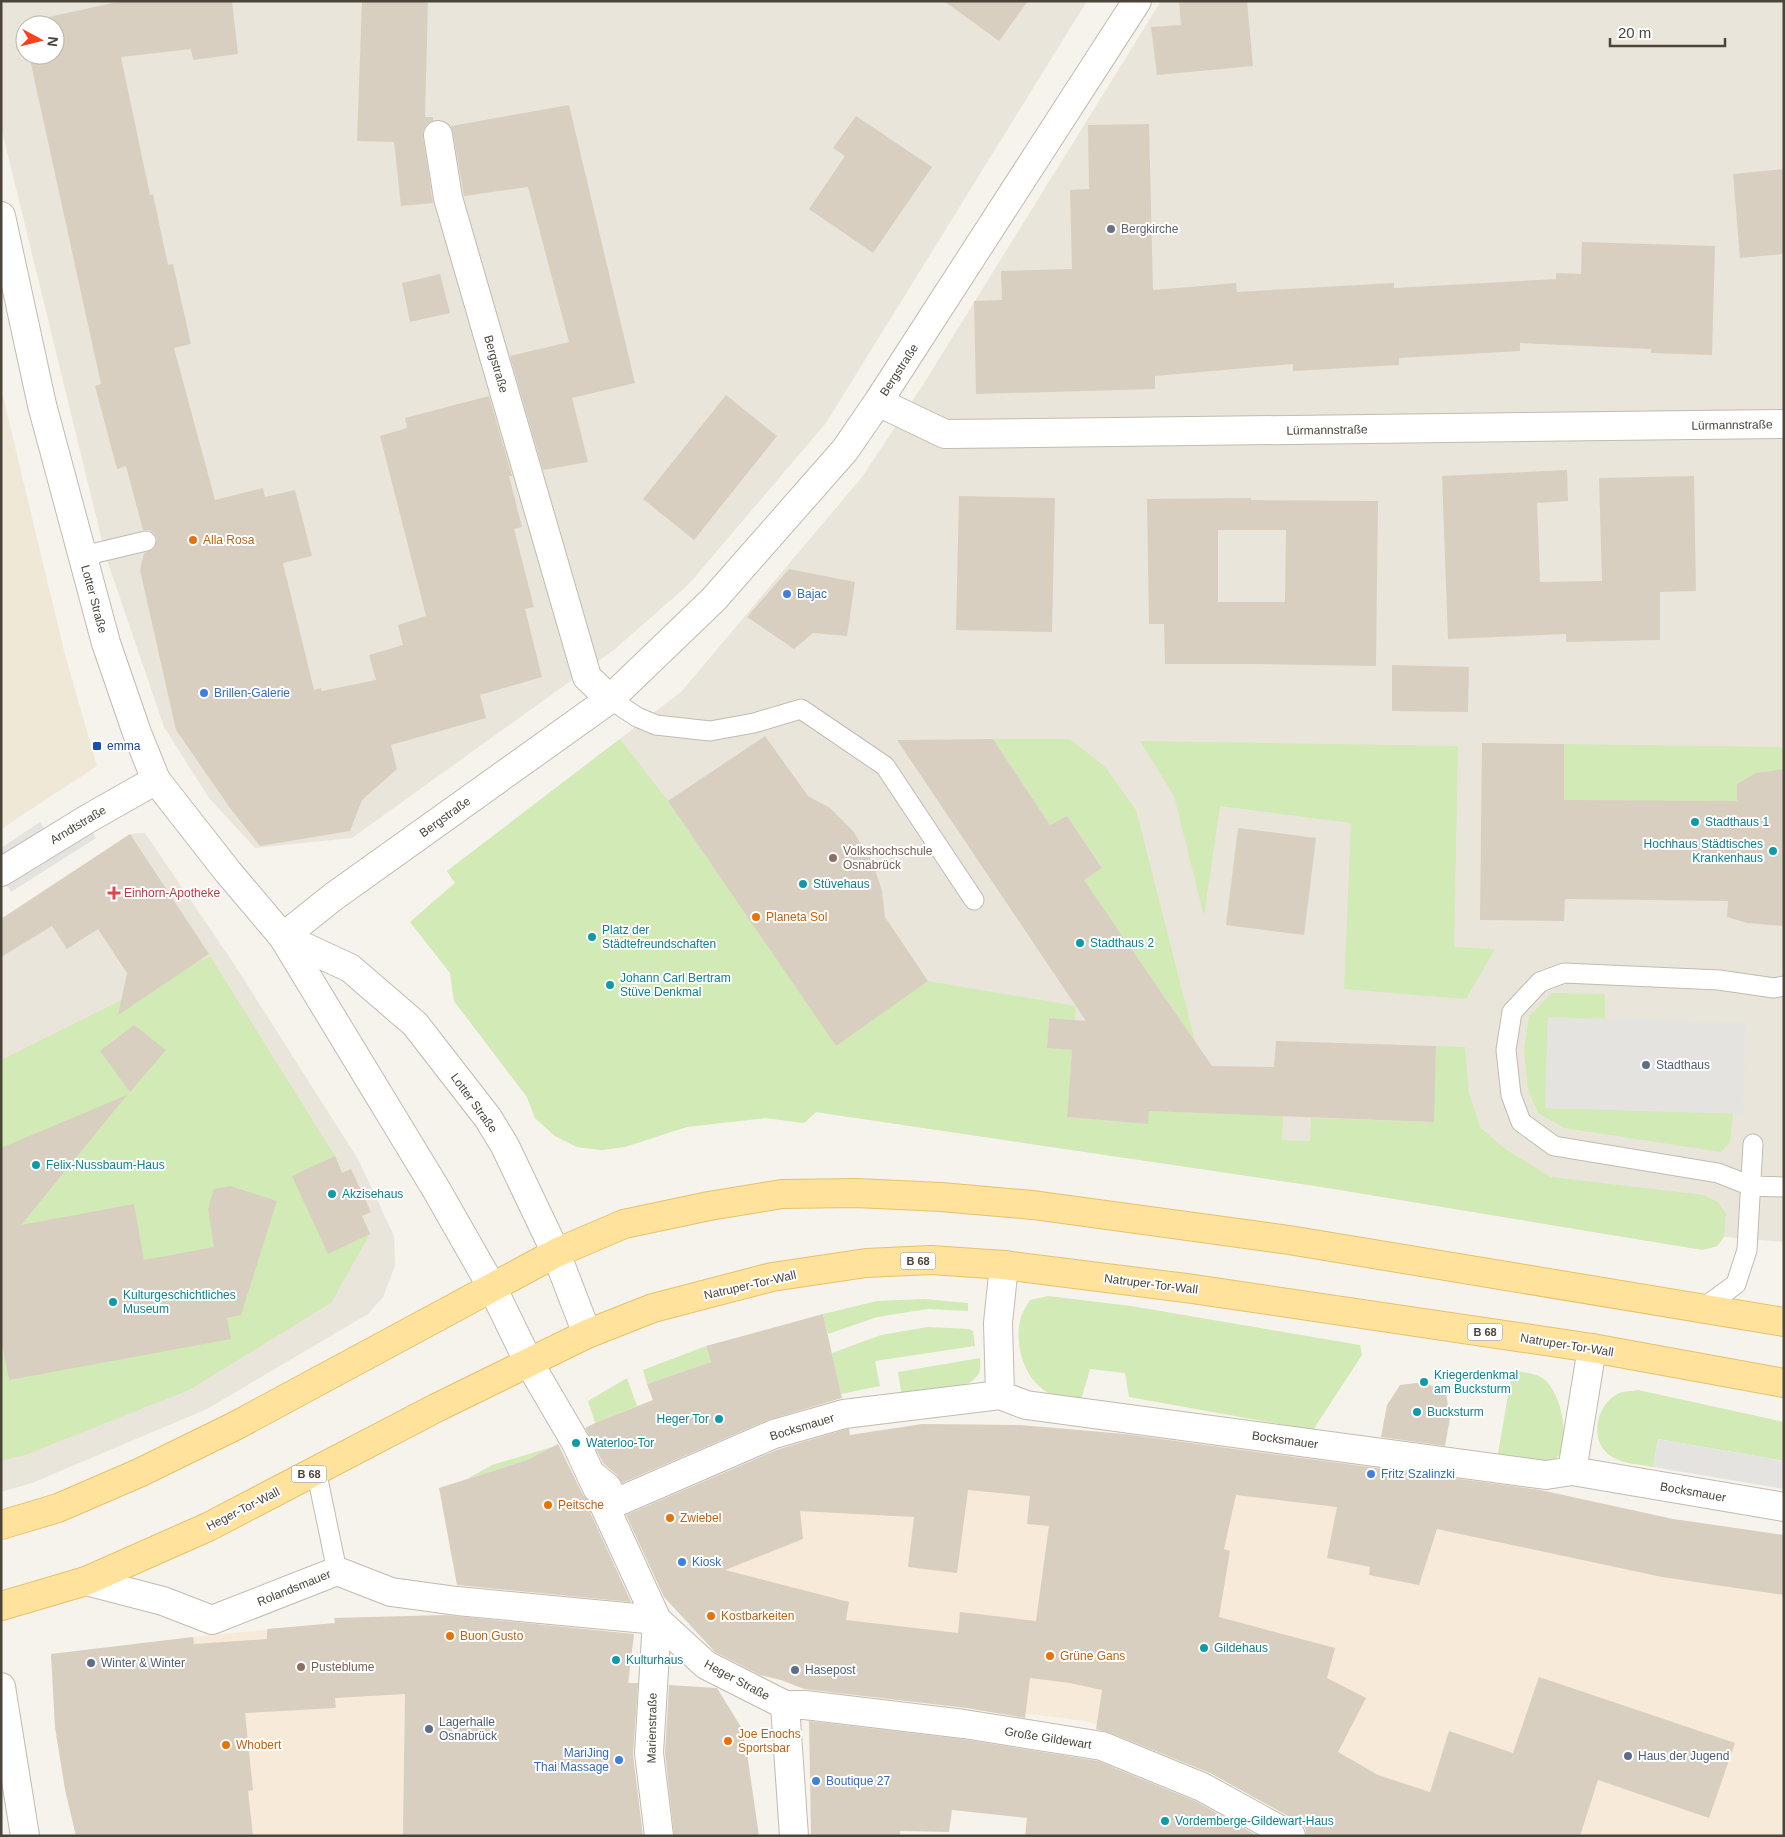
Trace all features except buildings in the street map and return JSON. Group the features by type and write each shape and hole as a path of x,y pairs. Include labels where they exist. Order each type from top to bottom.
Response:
{"main road":[{"path":"1,1525 58,1508 139,1473 235,1426 493,1289 556,1253 624,1224 709,1206 782,1194 856,1193 941,1197 1033,1205 1260,1236 1784,1322"},
{"name":"Natruper-Tor-Wall","path":"528,1362 587,1334 653,1308 772,1277 866,1263 931,1260 1004,1265 1186,1288 1592,1348 1784,1383"},
{"name":"Heger-Tor-Wall","path":"1,1606 86,1581 208,1527 528,1362"}],"street":[{"name":"Bergstraße","path":"282,937 341,891 610,699 714,599 845,450 1137,1"},
{"name":"Bergstraße","path":"438,135 448,198 587,677 610,699"},
{"name":"Lotter Straße","path":"1,216 42,404 82,556 106,643 137,733 156,780 282,937 436,1189 493,1289 528,1362"},
{"name":"Lürmannstraße","path":"878,402 945,434 1784,424"},
{"name":"Arndtstraße","path":"1,872 89,818 156,780"},
{"name":"Lotter Straße","path":"282,937 350,968 415,1024 488,1118 501,1139 556,1253 587,1334"},
{"path":"1000,1395 998,1322 1004,1265"},
{"path":"1572,1471 1592,1348"},
{"path":"528,1362 601,1488"},
{"name":"Bocksmauer","path":"601,1488 844,1414 1000,1395 1026,1405 1546,1475 1572,1471 1784,1507"},
{"name":"Heger Straße","path":"601,1488 605,1507 657,1620 706,1664 785,1705 794,1836"},
{"name":"Rolandsmauer","path":"86,1581 164,1601 212,1620 337,1571 390,1592 458,1601 657,1620"},
{"name":"Marienstraße","path":"657,1620 649,1753 660,1836"},
{"path":"1,1687 26,1836"},
{"name":"Große Gildewart","path":"785,1705 805,1705 964,1724 1102,1746 1202,1787 1291,1836"}],"lane":[{"path":"82,556 146,541"},
{"path":"610,699 637,717 656,726 710,731 754,723 801,709 884,766 974,900"},
{"path":"1784,986 1774,988 1718,980 1564,973 1540,982 1512,1012 1506,1050 1511,1095 1521,1122 1554,1146 1718,1173 1752,1186 1784,1187"},
{"path":"1702,1309 1736,1284 1747,1250 1753,1144"},
{"path":"316,1470 337,1571"}],"shaded area":[{"path":"1,1 1087,1 826,423 688,585 615,649 352,838 255,848 209,798 164,727 106,557 2,131"},
{"path":"1161,1 1784,1 1784,1242 1724,1237 1717,1246 1703,1250 1322,1187 816,1112 804,1123 720,1112 602,1150 577,1147 555,1136 535,1118 527,1097 454,1001 450,973 410,922 455,883 447,871 681,692 862,477 921,388"},
{"path":"1,388 65,655 97,766 1,829"},
{"path":"40,822 46,831 1,861 1,848"},
{"path":"90,828 96,838 11,892 5,882"},
{"path":"145,833 234,964 358,1159 394,1236 395,1266 383,1297 368,1314 207,1409 32,1483 1,1492 1,919 130,834"},
{"name":"Stadthaus","path":"1548,1017 1746,1023 1743,1114 1545,1108"},
{"path":"922,1424 1060,1428 1345,1455 1509,1483 1673,1519 1784,1535 1784,1836 1336,1836 1128,1729 1064,1718 835,1693 781,1680 733,1660 702,1638 682,1616 671,1594"},
{"path":"1658,1439 1784,1461 1784,1489 1653,1467"},
{"path":"334,1618 407,1620 633,1641 630,1670 630,1732 639,1836 76,1836 65,1789 55,1728 51,1654 335,1623"}],"green space":[{"path":"620,739 668,801 836,1045 928,981 1076,1006 1075,1020 1049,1018 1047,1048 1072,1050 1067,1117 1147,1124 1149,1111 1283,1115 1282,1140 1310,1141 1311,1118 1433,1122 1436,1046 1465,1047 1469,1093 1480,1127 1505,1149 1551,1177 1704,1195 1718,1202 1726,1214 1724,1237 1717,1246 1703,1250 1322,1187 816,1112 804,1123 766,1118 687,1127 625,1147 602,1150 577,1147 555,1136 535,1118 527,1097 454,1001 450,973 410,922 455,883 447,871"},
{"path":"993,739 1070,739 1105,767 1136,810 1195,1041 1084,880 1102,867 1067,816 1050,825"},
{"path":"1140,741 1458,746 1454,947 1495,949 1466,999 1344,989 1351,823 1220,806 1204,916 1174,796"},
{"path":"1564,744 1784,747 1784,770 1765,771 1737,784 1737,801 1564,842"},
{"path":"210,956 335,1156 370,1234 331,1303 189,1390 25,1455 1,1461 1,1060"},
{"path":"1552,993 1605,994 1605,1019 1548,1018 1545,1108 1733,1113 1730,1142 1721,1152 1564,1128 1538,1113 1528,1090 1524,1051 1529,1016"},
{"path":"1048,1296 1131,1306 1360,1345 1362,1355 1313,1430 1129,1397 1125,1373 1090,1369 1081,1400 1061,1397 1044,1390 1035,1383 1020,1351 1019,1328 1024,1310 1030,1300"},
{"path":"924,1299 968,1303 968,1311 928,1309 877,1317 828,1334 823,1314 877,1301"},
{"path":"928,1327 969,1329 973,1331 975,1346 875,1361 880,1386 841,1394 832,1353 881,1335"},
{"path":"706,1346 711,1362 647,1384 643,1370"},
{"path":"980,1358 979,1373 965,1385 955,1389 902,1397 898,1372"},
{"path":"1516,1371 1534,1374 1542,1378 1548,1383 1557,1398 1564,1429 1562,1447 1559,1455 1547,1466 1497,1459 1511,1378"},
{"path":"627,1378 637,1406 595,1423 588,1401"},
{"path":"1638,1390 1784,1422 1784,1461 1658,1439 1653,1467 1618,1460 1608,1454 1602,1447 1597,1429 1599,1420 1607,1403 1614,1396 1622,1392"},
{"path":"552,1447 527,1460 467,1479 492,1465"}],"place":[{"name":"Bergkirche","path":"1111,229"},
{"name":"Alla Rosa","path":"193,540"},
{"name":"Bajac","path":"787,594"},
{"name":"Brillen-Galerie","path":"204,693"},
{"name":"emma","path":"97,746"},
{"name":"Stadthaus 1","path":"1695,822"},
{"name":"Hochhaus Städtisches Krankenhaus","path":"1773,851"},
{"name":"Volkshochschule Osnabrück","path":"833,858"},
{"name":"Stüvehaus","path":"803,884"},
{"name":"Einhorn-Apotheke","path":"114,893"},
{"name":"Planeta Sol","path":"756,917"},
{"name":"Platz der Städtefreundschaften","path":"592,937"},
{"name":"Stadthaus 2","path":"1080,943"},
{"name":"Johann Carl Bertram Stüve Denkmal","path":"610,985"},
{"name":"Stadthaus","path":"1646,1065"},
{"name":"Felix-Nussbaum-Haus","path":"36,1165"},
{"name":"Akzisehaus","path":"332,1194"},
{"name":"Kulturgeschichtliches Museum","path":"113,1302"},
{"name":"Kriegerdenkmal am Bucksturm","path":"1424,1382"},
{"name":"Bucksturm","path":"1417,1412"},
{"name":"Heger Tor","path":"719,1419"},
{"name":"Waterloo-Tor","path":"576,1443"},
{"name":"Fritz Szalinzki","path":"1371,1474"},
{"name":"Peitsche","path":"548,1505"},
{"name":"Zwiebel","path":"670,1518"},
{"name":"Kiosk","path":"682,1562"},
{"name":"Kostbarkeiten","path":"711,1616"},
{"name":"Buon Gusto","path":"450,1636"},
{"name":"Gildehaus","path":"1204,1648"},
{"name":"Grüne Gans","path":"1050,1656"},
{"name":"Kulturhaus","path":"616,1660"},
{"name":"Winter & Winter","path":"91,1663"},
{"name":"Pusteblume","path":"301,1667"},
{"name":"Hasepost","path":"795,1670"},
{"name":"Lagerhalle Osnabrück","path":"429,1729"},
{"name":"Joe Enochs Sportsbar","path":"728,1741"},
{"name":"Whobert","path":"226,1745"},
{"name":"Haus der Jugend","path":"1628,1756"},
{"name":"MariJing Thai Massage","path":"619,1760"},
{"name":"Boutique 27","path":"816,1781"},
{"name":"Vordemberge-Gildewart-Haus","path":"1165,1821"}]}
